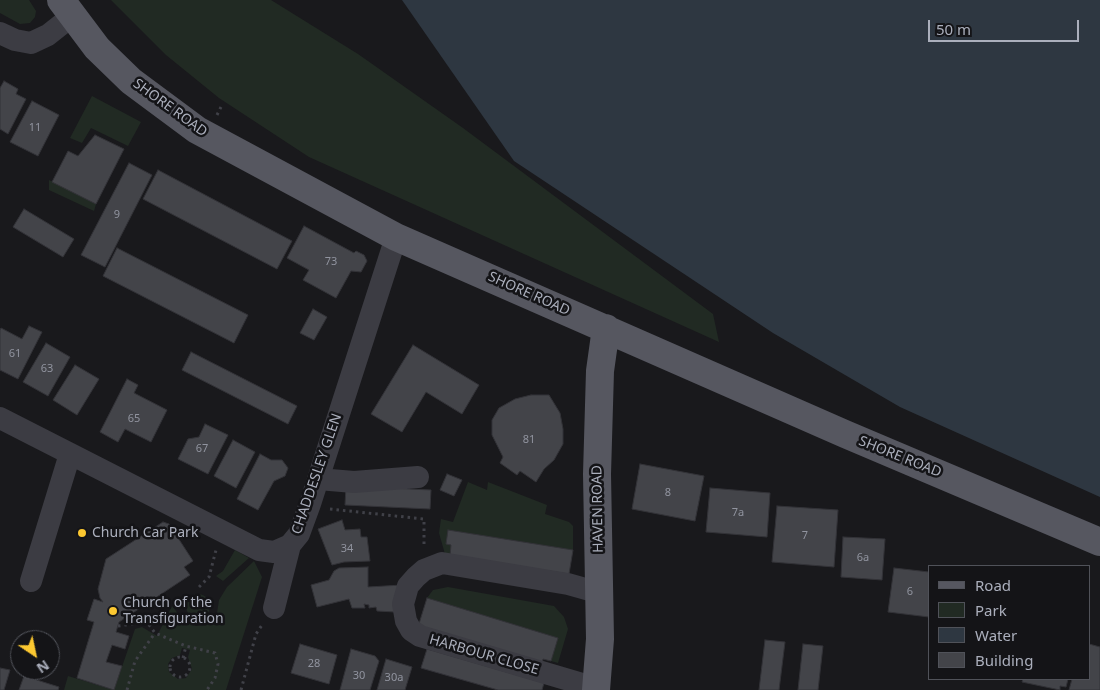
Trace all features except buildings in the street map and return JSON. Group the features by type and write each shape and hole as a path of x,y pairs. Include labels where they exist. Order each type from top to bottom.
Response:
{"main road":[{"name":"SHORE ROAD","path":"67,8 97,48 131,81 197,130 396,237 837,430 1100,542"},
{"name":"HAVEN ROAD","path":"596,689 600,593 597,474 600,371 606,328"}],"street":[{"name":"SHORE ROAD","path":"0,32 15,40 31,43 48,36 67,8"},
{"name":"CHADDESLEY GLEN","path":"0,418 259,550 274,552 290,545 299,534 310,504 396,237"},
{"path":"31,581 70,454"},
{"path":"318,479 354,482 418,477"},
{"path":"274,608 290,545"},
{"path":"424,570 442,563 568,584 600,593"},
{"name":"HARBOUR CLOSE","path":"424,570 408,586 403,604 406,621 412,630 420,636 596,689"}],"path":[{"path":"310,504 321,508 424,519 424,570"},
{"path":"200,587 212,571"},
{"path":"241,690 256,634 274,608"},
{"path":"118,626 147,622 155,633 186,646 215,653 218,664 215,678 207,690"},
{"path":"127,690 136,660 155,633"},
{"path":"183,658 186,646"},
{"path":"177,658 183,658 190,665 189,672 184,676 178,677 172,674 170,664 177,658"}],"green space":[{"path":"0,0 29,0 36,11 35,17 30,23 20,24 0,13"},
{"path":"111,0 271,0 358,54 463,128 713,314 719,342 309,157 219,98 166,55"},
{"path":"92,96 141,122 128,146 91,128 82,143 70,138"},
{"path":"49,180 96,204 94,211 49,190"},
{"path":"468,482 487,490 488,482 547,505 545,514 569,522 573,526 573,550 448,530 446,543 451,545 450,556 445,554 439,533 441,519 453,522"},
{"path":"235,550 249,558 223,581 216,576 223,571"},
{"path":"254,561 262,577 226,690 114,690 135,629 142,627 157,636 172,606 184,621 196,626 206,625 217,613 219,600 227,587","holes":["182,648 190,650 188,657 192,669 186,678 178,679 169,672 168,664 172,658 180,655"]},
{"path":"448,587 554,606 564,617 568,629 558,663 551,661 558,638 427,598 433,590"},
{"path":"198,594 207,597 210,606 207,615 198,618 189,615 186,606 189,597"},
{"path":"68,676 114,690 64,690"}],"water":[{"path":"402,0 1100,0 1100,497 900,407 773,333 514,161"}],"place":[{"name":"Church Car Park","path":"82,533"},
{"name":"Church of the Transfiguration","path":"113,611"}]}
